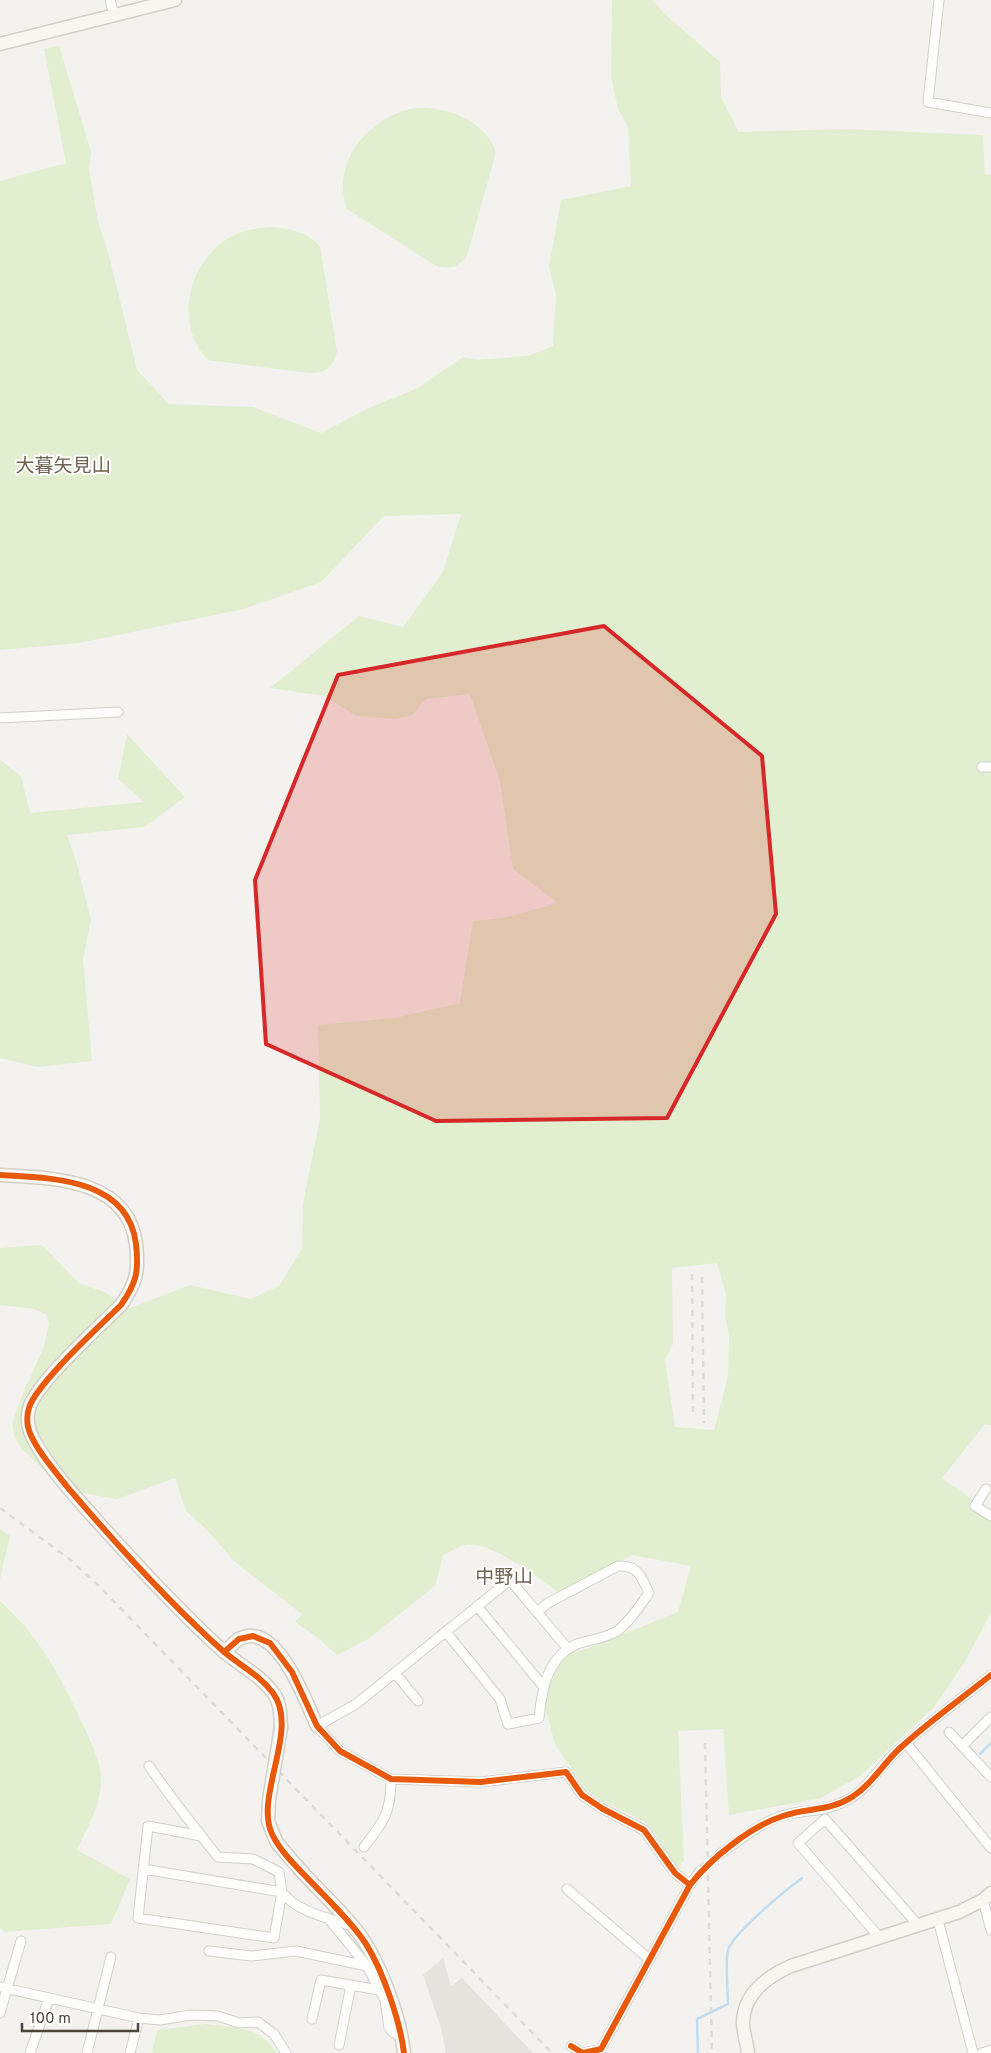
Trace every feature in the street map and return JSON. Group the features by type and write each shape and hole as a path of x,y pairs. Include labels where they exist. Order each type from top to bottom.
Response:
{"street":[{"path":"110,0 114,15"},
{"path":"0,44 175,0"},
{"path":"939,0 928,102 991,112"},
{"path":"0,718 118,712"},
{"path":"0,1175 81,1184 99,1191 116,1203 130,1221 135,1239 138,1269 130,1292 121,1305 56,1370 33,1397 28,1410 28,1426 35,1442 56,1473 148,1577 224,1652 258,1677 275,1695 280,1711 281,1727 269,1800 268,1821 272,1834 303,1873 353,1926 370,1952 393,2007 404,2053"},
{"path":"986,1489 975,1506 991,1516"},
{"path":"446,1632 500,1699 508,1724 539,1718 543,1686 557,1658 578,1644 608,1636 619,1630 648,1592 642,1578 634,1568 618,1566 548,1603 537,1612"},
{"path":"317,1726 356,1704 510,1580 568,1649"},
{"path":"477,1606 543,1686"},
{"path":"224,1652 239,1639 253,1636 270,1644 280,1653 292,1672 317,1726 340,1751 391,1779 481,1782 566,1772 582,1795 603,1809 644,1830 674,1873 690,1885"},
{"path":"395,1673 418,1701"},
{"path":"720,1854 756,1829 783,1816 828,1809 852,1798 871,1782 892,1756 906,1743 991,1675"},
{"path":"962,1746 991,1717"},
{"path":"949,1732 991,1777"},
{"path":"906,1743 991,1848"},
{"path":"149,1766 179,1810 201,1836 218,1857 253,1859 279,1872 282,1892 274,1938 138,1918 148,1826 201,1836"},
{"path":"364,1847 388,1812 391,1800 391,1779"},
{"path":"880,1938 798,1843 825,1819 919,1926"},
{"path":"143,1869 282,1892 290,1902 353,1926"},
{"path":"571,2046 583,2053 601,2049 690,1885 700,1871"},
{"path":"567,1889 649,1959"},
{"path":"748,2053 743,2022 750,1998 759,1985 772,1974 791,1966 938,1920 987,1897 991,1930"},
{"path":"328,1918 367,1966 387,2007 389,2028 394,2033 400,2035"},
{"path":"938,1920 974,2053"},
{"path":"0,2013 4,1988 20,1941"},
{"path":"209,1951 251,1956 296,1952 367,1966"},
{"path":"87,2053 100,2009 111,1957"},
{"path":"312,2020 321,1980 379,1990"},
{"path":"339,2045 351,1985"},
{"path":"4,1988 139,2018 160,2020 191,2015 218,2016 239,2023 258,2022 274,2034 286,2053"},
{"path":"30,2053 49,1998"},
{"path":"130,2053 139,2018"},
{"path":"982,2053 991,2050"}],"highlighted area":[{"path":"604,626 762,756 776,914 667,1118 436,1121 266,1044 255,880 338,675"}],"green space":[{"path":"612,0 652,0 668,17 720,62 721,97 739,132 846,129 983,135 985,174 991,175 991,1425 985,1424 942,1478 991,1513 991,1613 964,1663 934,1707 860,1776 821,1798 729,1815 723,1729 678,1731 684,1861 676,1870 656,1835 643,1821 604,1802 586,1790 555,1744 544,1703 549,1686 564,1654 589,1648 678,1612 691,1566 632,1555 558,1592 500,1554 487,1548 465,1545 443,1555 435,1586 368,1639 337,1655 317,1637 295,1622 302,1614 235,1562 206,1529 186,1511 175,1478 117,1499 64,1490 21,1448 14,1435 12,1423 44,1347 49,1324 47,1315 34,1309 0,1305 0,1248 42,1245 79,1283 104,1292 130,1308 190,1285 251,1299 279,1286 302,1249 303,1204 320,1118 318,1025 395,1018 460,1003 473,921 503,918 558,903 513,869 500,781 470,694 426,699 412,715 395,719 356,716 325,696 270,688 359,616 403,627 443,572 461,514 384,516 321,582 244,609 79,643 0,650 0,181 66,163 44,49 59,46 91,152 89,169 98,222 109,256 137,370 169,404 253,407 321,433 369,408 416,389 463,357 477,360 528,356 553,346 556,294 549,267 561,200 631,186 628,126 618,109 611,77","holes":["717,1263 726,1294 725,1317 729,1335 728,1376 714,1430 675,1427 665,1360 673,1344 672,1268"]},
{"path":"414,108 439,110 463,117 483,131 491,141 496,152 467,256 456,266 447,268 433,264 347,209 343,192 344,175 349,159 357,144 382,121"},
{"path":"271,227 284,228 304,234 320,246 337,352 331,366 324,371 309,373 208,360 197,346 191,330 190,296 194,279 202,264 213,250 232,236 248,230"},
{"path":"127,734 185,797 144,827 67,835 76,861 91,920 83,959 92,1061 37,1067 0,1058 0,760 21,776 30,813 144,802 118,779"},
{"path":"0,1529 10,1536 0,1579"},
{"path":"0,1601 28,1630 50,1661 86,1731 96,1756 101,1776 100,1791 92,1817 77,1850 130,1879 111,1924 4,1932 0,1928"},
{"path":"206,2024 237,2028 255,2033 270,2044 277,2053 152,2053 157,2030"}],"shaded area":[{"path":"443,1958 451,1986 462,1978 533,2053 446,2053 441,2028 423,1975"}],"waterway":[{"path":"980,1754 991,1743"},
{"path":"698,2053 697,2019 728,2004 727,1961 728,1950 732,1943 749,1923 802,1878"}],"tunnel":[{"path":"700,1871 720,1854"}],"railway":[{"path":"692,1274 693,1417"},
{"path":"702,1277 704,1423"},
{"path":"0,1508 68,1558 99,1586 552,2053"},
{"path":"705,1743 712,2053"}],"cycle path":[{"path":"0,1175 42,1178 84,1186 103,1194 119,1206 130,1222 136,1244 137,1262 136,1276 131,1290 121,1305 70,1355 43,1385 29,1408 28,1427 35,1443 52,1467 124,1552 203,1632 229,1656 262,1681 273,1693 280,1708 282,1725 268,1801 268,1819 272,1834 287,1857 344,1916 366,1944 379,1968 390,1997 399,2026 404,2053"},
{"path":"224,1652 239,1639 253,1636 270,1643 292,1672 317,1726 340,1751 391,1779 481,1782 566,1772 582,1795 603,1809 644,1830 675,1873 690,1885 601,2049 583,2053 571,2046"},
{"path":"690,1885 720,1854 758,1827 792,1813 835,1805 852,1797 866,1786 910,1739 991,1675"}],"district":[{"name":"大暮矢見山","path":"63,467"},
{"name":"中野山","path":"504,1578"}]}
